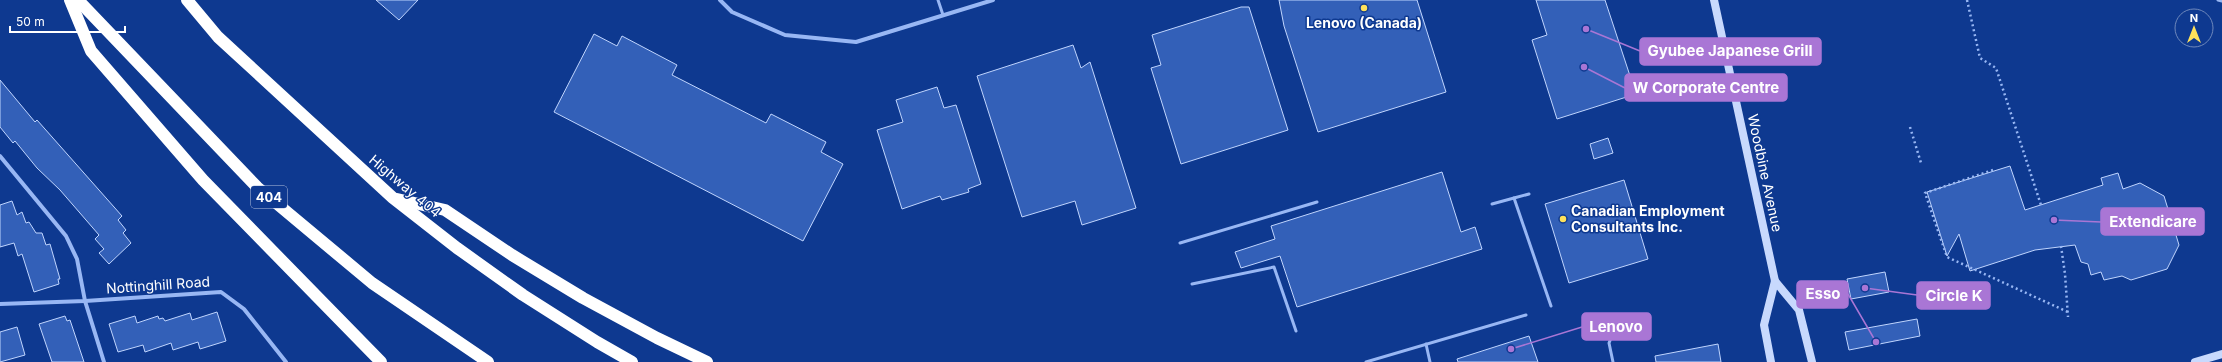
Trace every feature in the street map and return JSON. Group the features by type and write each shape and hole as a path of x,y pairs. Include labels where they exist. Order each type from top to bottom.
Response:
{"highway":[{"path":"70,0 91,51 203,180 381,362"},
{"name":"404","path":"78,0 257,186 372,283 488,362"},
{"name":"Highway 404","path":"187,0 218,37 393,198 457,248 523,295 597,342 632,362"},
{"path":"393,198 445,210 512,255 583,298 657,338 707,362"}],"main road":[{"name":"Woodbine Avenue","path":"1714,0 1775,282 1764,325 1771,362"},
{"name":"Woodbine Avenue","path":"1775,282 1799,310 1812,362"},
{"path":"2195,362 2222,354"}],"street":[{"path":"720,0 732,12 785,35 856,42 993,0"},
{"path":"0,156 66,236 77,259 85,301 104,362"},
{"name":"Nottinghill Road","path":"0,304 85,301 221,292 244,308 286,362"}],"lane":[{"path":"938,0 943,15"},
{"path":"2218,0 2222,1"},
{"path":"1492,204 1529,194"},
{"path":"1514,198 1551,306"},
{"path":"1180,243 1317,202"},
{"path":"1192,284 1274,267 1296,331"},
{"path":"1366,362 1526,315"},
{"path":"1613,362 1609,343 1614,332 1626,326 1646,329"},
{"path":"1426,344 1430,362"}],"path":[{"path":"1967,0 1980,58 1996,68 2041,205"},
{"path":"1910,127 1921,163"},
{"path":"1993,170 1925,193 1947,257 2068,312"},
{"path":"2061,246 2068,317"},
{"path":"1814,290 1840,285"}],"building":[{"path":"376,0 418,0 399,20"},
{"path":"1279,0 1417,0 1446,92 1318,132 1284,26"},
{"path":"1536,0 1605,0 1636,94 1557,119 1532,40 1547,35"},
{"path":"1241,7 1249,7 1288,130 1181,164 1151,68 1161,65 1152,35"},
{"path":"594,34 617,46 622,36 677,65 672,75 766,123 771,114 826,142 821,152 843,164 803,241 554,112"},
{"path":"1073,45 1081,68 1090,62 1136,208 1082,225 1075,201 1022,217 977,76"},
{"path":"0,80 35,122 37,120 122,216 118,220 126,230 123,233 131,243 109,264 99,253 104,249 95,239 99,235 60,190 37,168 15,141 13,143 0,127"},
{"path":"937,87 944,108 956,105 981,184 968,189 969,192 942,200 940,196 902,209 877,130 903,122 896,100"},
{"path":"1608,138 1613,153 1594,159 1590,144"},
{"path":"2010,166 2025,210 2103,185 2101,178 2118,173 2123,189 2140,183 2164,196 2179,245 2167,269 2131,280 2122,276 2104,280 2101,272 2091,275 2088,264 2081,262 2075,245 2035,250 1970,271 1959,234 1947,256 1927,192"},
{"path":"1442,172 1461,232 1475,227 1482,249 1297,307 1280,256 1241,268 1235,252 1275,239 1271,226"},
{"path":"1624,180 1648,259 1569,283 1545,204"},
{"path":"12,201 17,215 22,212 26,223 29,222 36,233 42,233 46,245 50,244 60,279 58,279 59,284 34,292 22,254 18,256 14,243 0,247 0,205"},
{"path":"1885,272 1889,292 1851,299 1847,279"},
{"path":"217,312 226,341 200,349 198,342 173,350 171,343 145,352 143,345 118,352 109,324 135,316 137,323 158,316 159,319 163,318 165,321 190,313 192,320"},
{"path":"65,316 67,321 70,320 84,362 52,362 39,324"},
{"path":"1917,319 1920,336 1849,350 1845,332"},
{"path":"17,327 25,355 0,362 0,332"},
{"path":"1529,336 1538,362 1458,362 1457,359"},
{"path":"1718,344 1721,362 1656,362 1655,356"}],"place":[{"name":"Lenovo (Canada)","path":"1364,8"},
{"name":"Gyubee Japanese Grill","path":"1586,29"},
{"name":"W Corporate Centre","path":"1584,67"},
{"name":"Canadian Employment Consultants Inc.","path":"1563,219"},
{"name":"Extendicare","path":"2054,220"},
{"name":"Circle K","path":"1865,288"},
{"name":"Esso","path":"1876,342"},
{"name":"Lenovo","path":"1511,349"}]}
